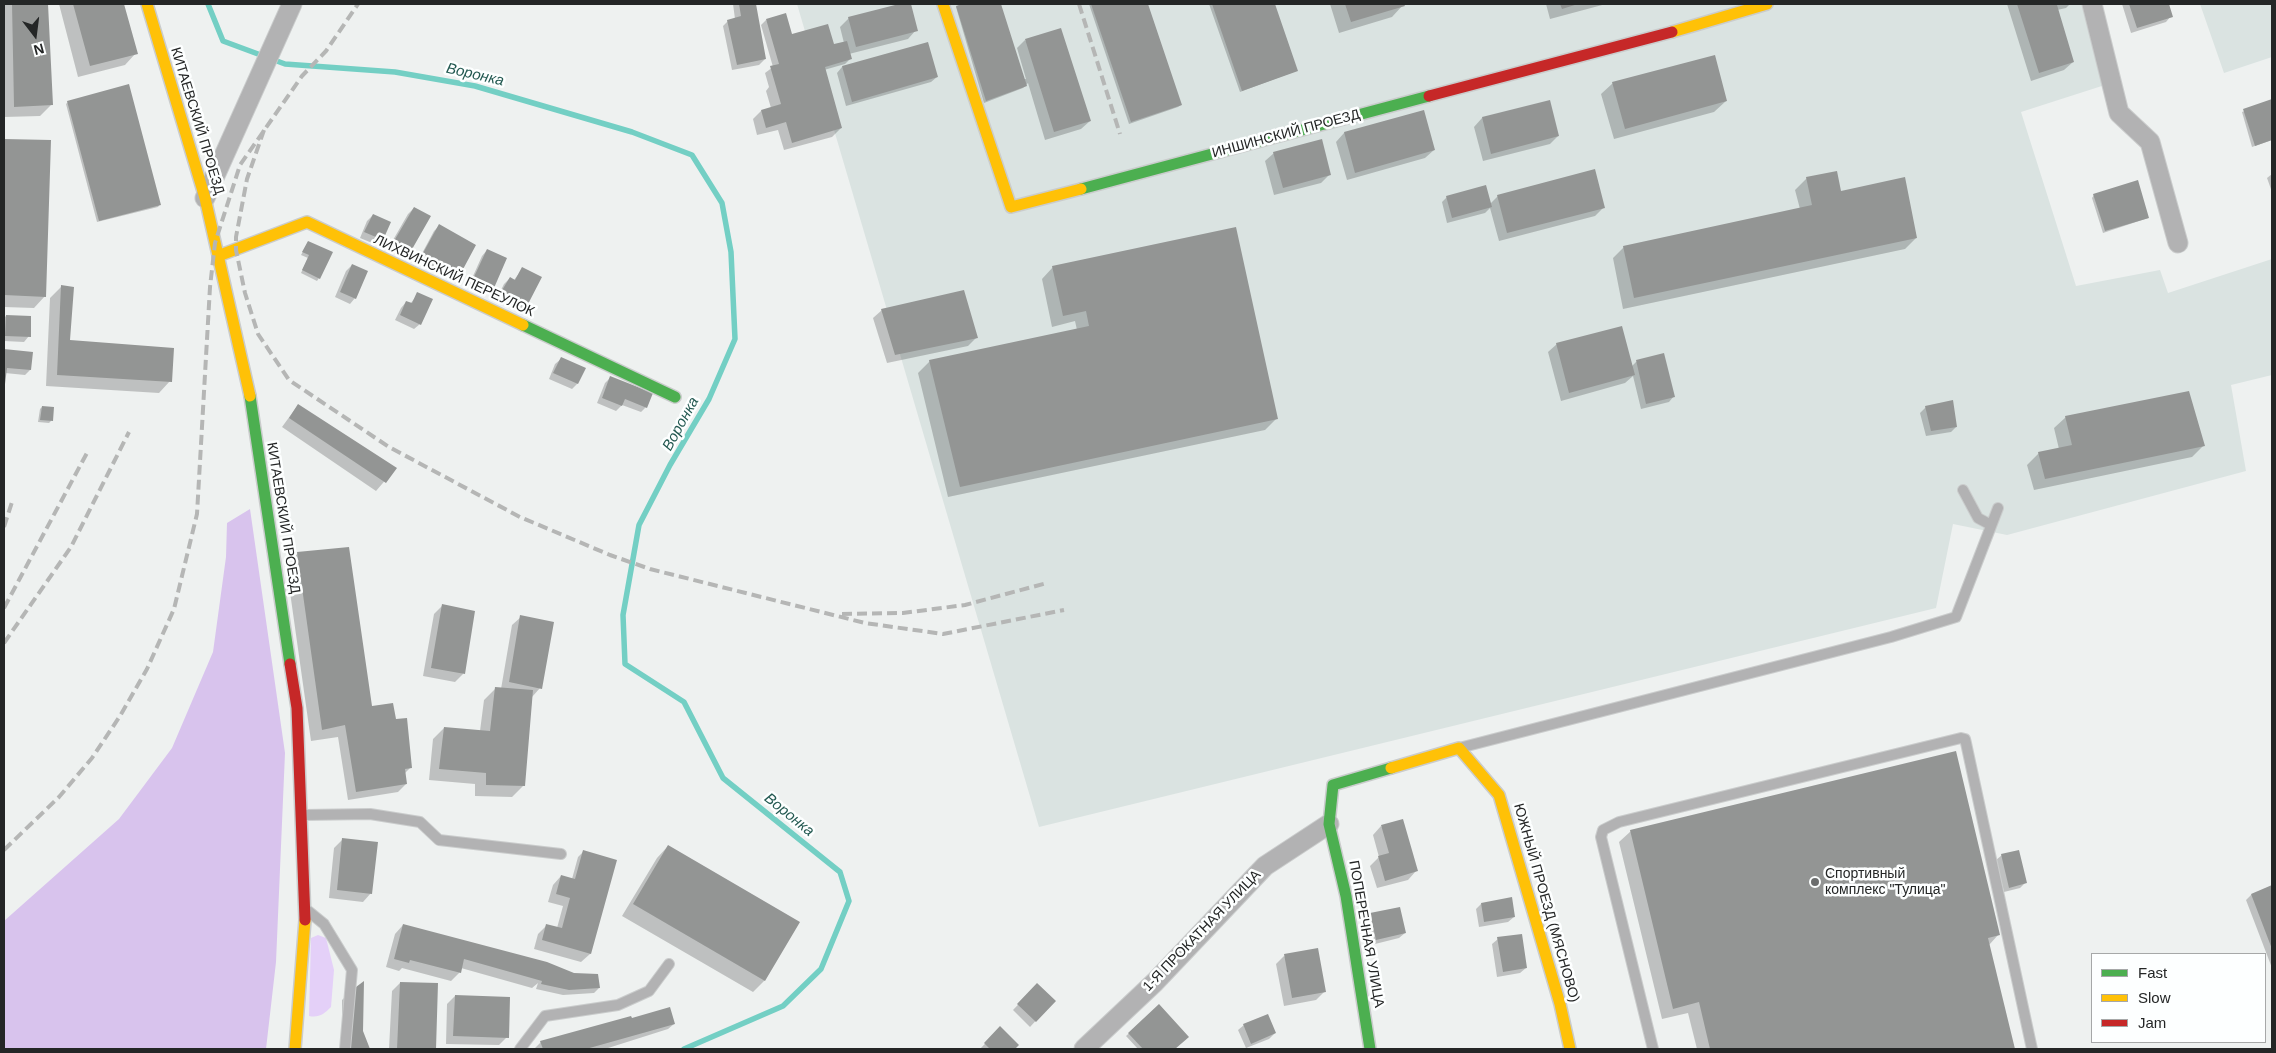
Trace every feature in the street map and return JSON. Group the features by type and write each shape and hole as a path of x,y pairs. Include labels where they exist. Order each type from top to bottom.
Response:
{"street":[{"name":"КИТАЕВСКИЙ ПРОЕЗД","path":"147,4 205,198 249,391 297,708 306,909 294,1049"},
{"name":"ИНШИНСКИЙ ПРОЕЗД","path":"943,4 1012,207 1724,18 1767,4"},
{"path":"2092,4 2119,113 2150,142 2178,243"},
{"path":"205,198 291,5"},
{"name":"ЛИХВИНСКИЙ ПЕРЕУЛОК","path":"218,256 307,222 675,397"},
{"name":"ПОПЕРЕЧНАЯ УЛИЦА","path":"1370,1049 1346,896 1329,824 1333,785 1459,748"},
{"name":"ЮЖНЫЙ ПРОЕЗД (МЯСНОВО)","path":"1459,748 1499,795 1560,1004 1570,1049"},
{"name":"1-Я ПРОКАТНАЯ УЛИЦА","path":"1084,1049 1155,982 1265,866 1329,824"}],"lane":[{"path":"1963,490 1978,518 1991,525"},
{"path":"1459,748 1891,637 1956,617 1998,508"},
{"path":"1653,1049 1602,837 1603,830 1619,822 1961,738 1965,739 1966,743 2032,1049"},
{"path":"302,815 370,814 420,822 439,840 561,854"},
{"path":"306,909 324,924 352,970 345,1049"},
{"path":"520,1049 545,1016 618,1005 649,992 669,964"}],"shaded area":[{"path":"797,4 2099,4 2108,84 2021,112 2076,286 2160,270 2168,293 2272,259 2272,375 2231,385 2246,471 2007,535 1953,524 1936,608 1039,827"},
{"path":"2200,4 2272,4 2272,57 2224,73"},
{"path":"250,509 285,753 276,962 266,1049 4,1049 4,921 119,819 172,748 213,652 226,557 227,523"},
{"path":"318,935 326,938 334,970 331,1007 321,1015 309,1016 311,938"}],"building":[{"path":"12,4 48,4 53,105 14,107"},
{"path":"73,4 124,4 138,54 90,66"},
{"path":"739,4 756,4 766,59 737,65 727,20 741,16"},
{"path":"899,4 911,4 918,31 856,47 848,17"},
{"path":"962,4 1001,4 1027,86 986,101 956,6"},
{"path":"1091,4 1148,4 1182,105 1131,122"},
{"path":"1212,4 1275,4 1298,71 1242,91"},
{"path":"1345,4 1404,4 1405,6 1351,22"},
{"path":"1560,4 1578,4 1562,9"},
{"path":"2017,4 2061,4 2057,5 2074,62 2039,73"},
{"path":"2129,4 2169,4 2173,17 2137,28"},
{"path":"786,13 792,34 828,24 834,44 847,41 852,59 825,67 842,128 792,143 786,122 766,128 761,110 781,104 770,66 779,64 766,19"},
{"path":"1061,28 1091,121 1054,132 1025,39"},
{"path":"928,42 938,77 852,102 842,66"},
{"path":"1715,55 1727,101 1625,129 1612,82"},
{"path":"129,84 161,205 99,221 67,101"},
{"path":"2272,99 2272,140 2255,146 2243,109"},
{"path":"1550,100 1559,136 1491,154 1482,117"},
{"path":"1424,110 1435,150 1355,173 1344,132"},
{"path":"4,139 51,140 46,297 4,295"},
{"path":"1322,139 1331,175 1283,188 1273,152"},
{"path":"1595,169 1605,208 1507,233 1497,195"},
{"path":"1837,171 1841,191 1905,177 1917,238 1634,298 1623,246 1812,205 1806,177"},
{"path":"2138,180 2149,218 2105,231 2093,194"},
{"path":"1486,185 1492,207 1452,218 1446,196"},
{"path":"414,207 431,216 411,251 394,241"},
{"path":"373,214 391,222 383,240 364,232"},
{"path":"439,224 476,245 461,273 423,253"},
{"path":"1236,227 1278,419 960,487 929,360 1089,326 1086,311 1063,316 1052,266"},
{"path":"308,241 333,252 320,279 302,270 309,255 302,252"},
{"path":"487,249 507,258 494,288 473,279"},
{"path":"352,264 368,271 356,299 340,292"},
{"path":"522,267 542,277 527,306 501,292 510,277 515,280"},
{"path":"61,285 74,287 70,340 174,348 172,382 57,375"},
{"path":"964,290 978,338 895,355 881,309"},
{"path":"417,292 433,299 421,325 400,315 406,301 412,303"},
{"path":"6,315 31,316 31,337 5,336"},
{"path":"1622,326 1635,375 1569,393 1556,343"},
{"path":"4,349 33,352 31,370 7,368 5,384"},
{"path":"1664,353 1675,397 1646,404 1636,360"},
{"path":"561,357 586,368 578,384 553,373"},
{"path":"610,376 653,393 647,408 625,399 622,406 602,398"},
{"path":"2189,391 2205,446 2045,479 2038,452 2072,445 2065,416"},
{"path":"1953,400 1957,427 1931,431 1925,406"},
{"path":"298,404 397,468 386,483 289,418"},
{"path":"42,406 54,407 53,421 40,420"},
{"path":"349,547 372,706 393,703 396,719 407,718 412,768 405,769 407,784 356,792 345,725 322,730 297,552"},
{"path":"442,604 475,611 465,674 431,668"},
{"path":"520,615 554,622 542,689 509,682"},
{"path":"495,687 533,690 525,786 486,785 486,773 439,769 444,727 490,731"},
{"name":"Спортивный комплекс \"Тулица\"","path":"1956,751 2000,935 1988,938 2015,1049 1710,1049 1699,1002 1673,1009 1630,830"},
{"path":"1403,819 1418,871 1385,881 1378,856 1389,853 1381,825"},
{"path":"342,838 378,842 372,894 337,890"},
{"path":"668,845 800,922 765,981 633,904"},
{"path":"583,850 617,860 591,954 542,940 546,924 562,928 570,898 556,894 561,875 575,879"},
{"path":"2019,850 2027,883 2009,888 2001,854"},
{"path":"2272,885 2272,949 2251,894"},
{"path":"1512,897 1515,917 1484,922 1481,903"},
{"path":"1400,907 1406,933 1376,940 1370,913"},
{"path":"403,924 547,962 574,973 598,974 600,988 569,990 541,984 542,981 464,959 461,973 410,960 409,963 394,959"},
{"path":"1522,934 1527,968 1503,972 1497,937"},
{"path":"1318,948 1326,992 1292,998 1284,954"},
{"path":"364,981 363,1031 370,1049 345,1049 344,996"},
{"path":"400,982 438,983 436,1049 397,1049"},
{"path":"1037,983 1056,1001 1036,1022 1017,1004"},
{"path":"455,995 510,997 509,1038 453,1036"},
{"path":"1159,1004 1189,1037 1175,1049 1143,1049 1128,1033"},
{"path":"670,1007 675,1024 586,1049 543,1049 540,1041 631,1016 632,1018"},
{"path":"1268,1014 1276,1033 1251,1044 1243,1024"},
{"path":"1000,1026 1019,1045 1015,1049 990,1049 984,1043"}],"waterway":[{"name":"Воронка","path":"208,4 223,41 285,64 395,72 475,86 632,132 692,155 722,203 731,252 735,339 709,399 670,465 639,525 623,615 625,664 684,702 723,778 840,872 849,901 821,969 783,1006 684,1049"}],"railway":[{"path":"4,850 59,797 92,758 120,716 147,669 174,609 197,514 210,287 215,243 240,165 302,76 326,51 358,4"},
{"path":"1079,4 1120,134"},
{"path":"264,130 247,179 236,237 236,250 245,293 258,334 289,380 389,447 520,517 610,555 650,569 865,623 943,634 1064,610"},
{"path":"4,643 71,547 129,432"},
{"path":"4,608 88,451"},
{"path":"4,527 13,499"},
{"path":"842,614 903,613 965,605 1047,583"}],"traffic: fast":[{"path":"1081,189 1429,96"},
{"path":"523,325 675,397"},
{"path":"250,396 290,664"},
{"path":"1370,1049 1346,896 1329,824 1333,785 1391,768"}],"traffic: slow":[{"path":"147,4 205,198 250,396"},
{"path":"943,4 1011,207 1081,189"},
{"path":"1672,32 1767,4"},
{"path":"218,256 307,222 523,325"},
{"path":"1391,768 1459,748 1499,795 1560,1004 1570,1049"},
{"path":"295,1049 305,920"}],"traffic: jam":[{"path":"1429,96 1672,32"},
{"path":"290,664 297,708 305,920"}],"place":[{"name":"Спортивный комплекс \"Тулица\"","path":"1815,882"}]}
